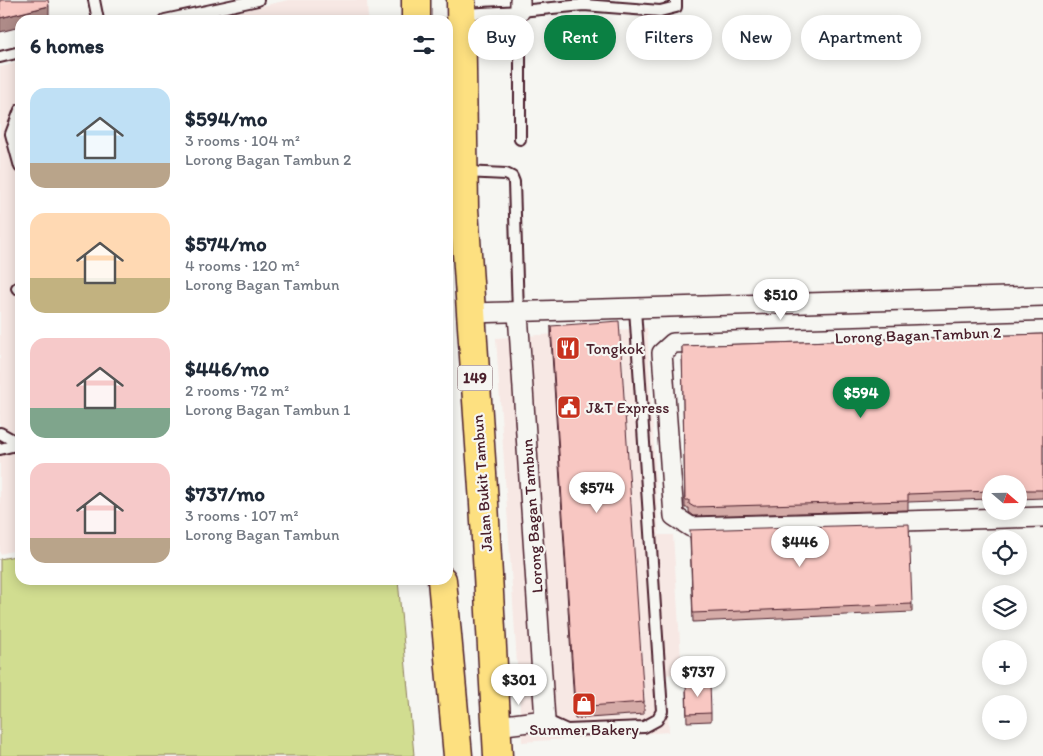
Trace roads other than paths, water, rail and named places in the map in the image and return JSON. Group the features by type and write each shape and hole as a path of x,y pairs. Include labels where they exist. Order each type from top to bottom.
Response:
{"main road":[{"path":"416,0 416,15"},
{"name":"Jalan Bukit Tambun","path":"461,7 464,209 485,513 498,756"},
{"path":"442,585 458,756"}],"street":[{"path":"471,313 1043,296"},
{"name":"Lorong Bagan Tambun","path":"518,313 545,720"},
{"name":"Lorong Bagan Tambun 2","path":"1043,331 673,344 662,353 674,516 691,527 1043,517"},
{"path":"497,726 545,720"}],"lane":[{"path":"94,0 97,15"},
{"path":"188,15 258,0"},
{"path":"461,7 584,3 660,10 676,7 676,0"},
{"path":"520,5 520,139"},
{"path":"0,57 15,53"},
{"path":"15,123 11,134 15,149"},
{"path":"464,172 506,174 512,177 514,182 518,313"},
{"path":"545,720 567,730 644,727 657,720 662,711 635,309"},
{"path":"0,433 15,441"},
{"path":"0,449 15,445"}],"place":[{"name":"Tongkok","path":"568,348"},
{"name":"J&T Express","path":"569,407"},
{"name":"Summer Bakery","path":"584,704"}]}
